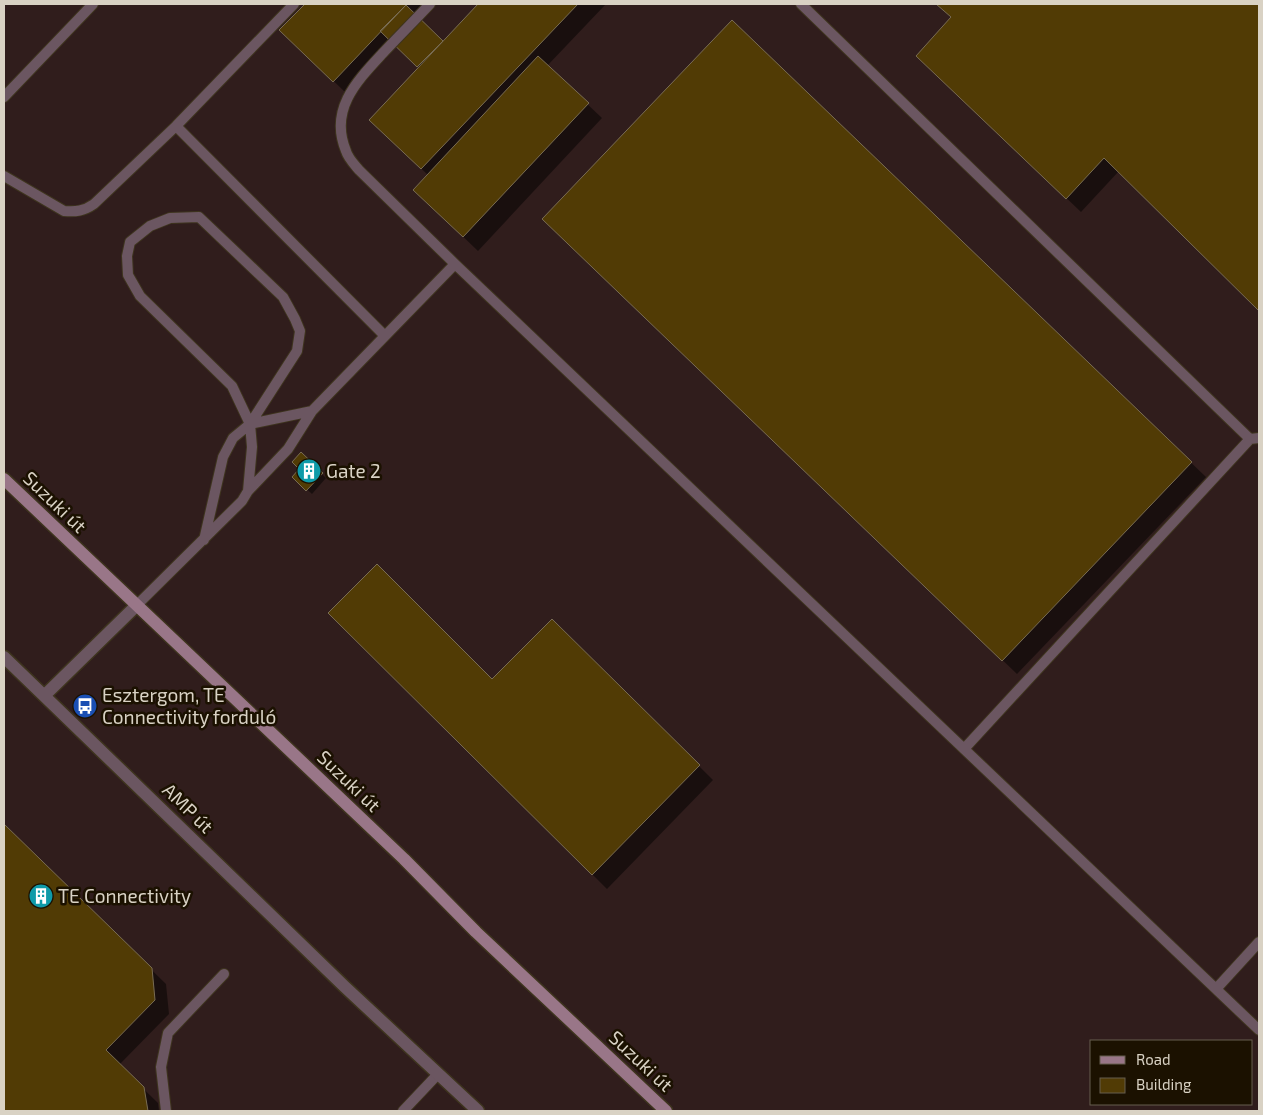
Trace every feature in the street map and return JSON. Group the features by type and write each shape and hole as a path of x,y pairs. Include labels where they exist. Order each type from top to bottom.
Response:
{"main road":[{"name":"Suzuki út","path":"4,479 404,859 476,932 666,1111"}],"street":[{"path":"45,695 136,606"},
{"name":"AMP út","path":"4,657 345,987 478,1111"}],"lane":[{"path":"4,97 93,4"},
{"path":"4,176 64,211 75,212 87,209 176,126 294,4"},
{"path":"430,4 358,80 346,101 340,118 340,134 346,153 359,170 455,264 1259,1030"},
{"path":"801,4 1255,438 964,749"},
{"path":"176,126 385,336"},
{"path":"204,540 223,457 233,438 250,424 297,350 300,331 295,318 283,298 199,217 170,218 150,226 130,242 127,256 128,275 140,296 232,386 250,424 252,447 248,491"},
{"path":"136,606 242,500 248,491 288,449 312,411 455,264"},
{"path":"250,424 312,411"},
{"path":"1216,989 1259,942"},
{"path":"166,1111 161,1067 168,1034 224,974"},
{"path":"403,1111 438,1074"}],"shaded area":[{"path":"4,4 1259,4 1259,1111 4,1111"}],"building":[{"path":"305,4 407,4 333,82 279,30"},
{"path":"478,4 578,4 421,169 369,120"},
{"path":"936,4 1259,4 1259,311 1104,158 1066,199 916,56 951,17"},
{"path":"406,5 443,41 417,67 380,31"},
{"path":"732,20 1192,462 1002,661 542,219"},
{"path":"538,56 589,103 463,237 413,190"},
{"name":"Gate 2","path":"301,452 323,473 306,491 292,477 299,469 292,462"},
{"path":"377,564 492,679 552,619 700,765 592,875 328,613"},
{"name":"TE Connectivity","path":"4,824 152,968 155,1000 106,1050 144,1087 148,1111 4,1111"}],"place":[{"name":"Gate 2","path":"309,471"},
{"name":"Esztergom, TE Connectivity forduló","path":"85,706"},
{"name":"TE Connectivity","path":"41,896"}]}
